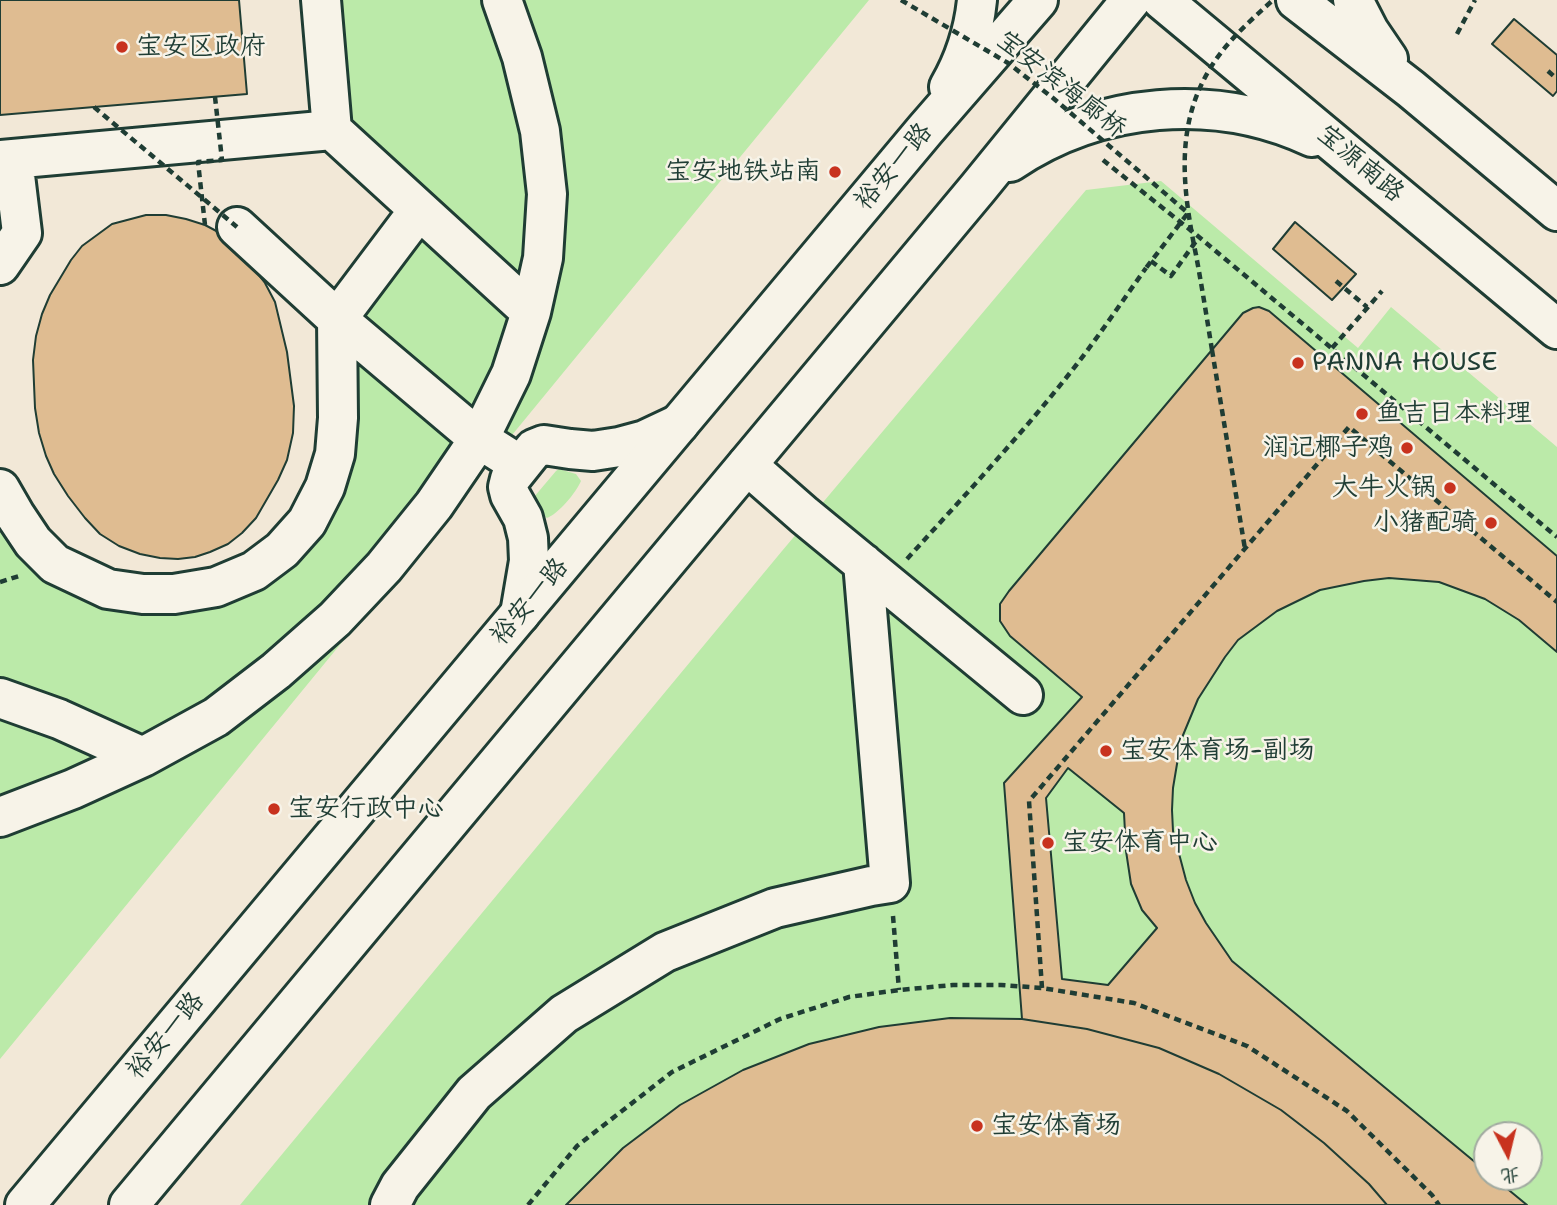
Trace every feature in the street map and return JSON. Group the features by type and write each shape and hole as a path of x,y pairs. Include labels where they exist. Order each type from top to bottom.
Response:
{"main road":[{"path":"321,0 331,130 531,312"},
{"path":"0,817 73,789 143,757 216,717 276,671 335,620 384,567 435,505 479,439 511,374 531,312 543,258 547,194 540,131 522,57 502,0"},
{"path":"925,130 956,75 968,43 977,0"},
{"name":"裕安一路","path":"25,1205 925,130 1038,0"},
{"path":"129,1205 978,188 1131,0"},
{"name":"宝源南路","path":"1162,0 1557,329"},
{"path":"1296,0 1410,89 1557,211"},
{"path":"1353,0 1369,31 1410,89"},
{"path":"978,188 1011,161 1047,140 1086,124 1168,108 1211,109 1252,116 1293,128 1352,158"},
{"path":"0,265 22,233 7,160 331,130"},
{"path":"0,489 33,542 55,564 108,589 144,594 174,594 216,587 254,571 282,550 307,522 326,487 335,454 338,418 337,319 419,211"},
{"path":"221,226 337,319 479,439 520,465"},
{"path":"520,614 529,561 528,538 523,518 508,487 520,465 534,449 544,445 593,451 606,449 645,440 679,424"},
{"path":"747,465 1023,695"},
{"path":"390,1205 400,1186 474,1093 564,1014 665,952 775,908 890,883 874,573"},
{"path":"0,698 60,719 143,757"}],"path":[{"name":"宝安滨海廊桥","path":"901,0 1008,64 1054,98 1188,213"},
{"path":"1245,549 1188,213 1184,167 1188,127 1200,88 1214,62 1230,41 1273,0"},
{"path":"1457,34 1475,0"},
{"path":"1548,71 1557,79"},
{"path":"215,97 222,160 198,162 201,197 221,226"},
{"path":"94,107 201,197 221,226"},
{"path":"1103,160 1557,537"},
{"path":"874,573 987,471 1078,363 1188,213"},
{"path":"1151,261 1171,276 1199,237"},
{"path":"1336,281 1368,307"},
{"path":"1332,348 1382,291"},
{"path":"1042,988 1029,801 1349,427 1557,602"},
{"path":"890,883 899,990"},
{"path":"528,1205 578,1146 672,1072 780,1019 849,997 953,985 1001,985 1042,988 1135,1003 1247,1046 1347,1111 1439,1205"}],"green space":[{"path":"321,0 869,0 0,1059 0,489 33,542 174,594 307,522 337,319 419,211 332,130"},
{"name":"宝安体育中心","path":"1161,181 1358,348 1391,307 1557,447 1557,1205 240,1205 782,551 1086,190"},
{"path":"559,469 576,474 581,481 566,502 547,518 534,497"}],"building":[{"name":"宝安区政府","path":"0,0 239,0 247,94 0,115"},
{"path":"1514,19 1557,55 1557,91 1553,96 1492,44"},
{"path":"146,215 186,219 222,234 265,283 275,302 287,352 294,406 293,433 287,460 256,518 242,533 228,544 195,557 178,559 140,554 119,546 100,534 68,496 54,474 39,433 35,408 33,360 36,336 50,295 82,246 112,224"},
{"path":"1295,222 1356,274 1332,300 1273,249"},
{"name":"宝安体育场-副场","path":"1259,307 1269,311 1557,556 1557,652 1519,620 1485,599 1439,582 1389,578 1364,581 1320,590 1277,611 1238,640 1225,657 1198,699 1181,740 1172,810 1173,831 1186,880 1206,923 1232,961 1473,1160 1473,1191 1510,1191 1527,1205 1387,1205 1369,1184 1324,1143 1281,1110 1219,1074 1159,1048 1087,1029 1022,1019 1004,783 1082,697 1010,636 1000,621 1000,604 1243,313","holes":["1068,768 1124,813 1131,884 1142,910 1157,928 1108,985 1062,979 1046,798"]},
{"name":"宝安体育场","path":"950,1018 1022,1019 1087,1029 1159,1048 1219,1074 1281,1110 1324,1143 1369,1184 1387,1205 566,1205 623,1148 680,1105 743,1070 809,1044 879,1027"}],"place":[{"name":"宝安区政府","path":"122,47"},
{"name":"宝安地铁站南","path":"835,172"},
{"name":"PANNA HOUSE","path":"1298,363"},
{"name":"鱼吉日本料理","path":"1362,414"},
{"name":"润记椰子鸡","path":"1407,448"},
{"name":"大牛火锅","path":"1450,488"},
{"name":"小猪配骑","path":"1491,523"},
{"name":"宝安体育场-副场","path":"1106,751"},
{"name":"宝安行政中心","path":"274,809"},
{"name":"宝安体育中心","path":"1048,843"},
{"name":"宝安体育场","path":"977,1126"}]}
